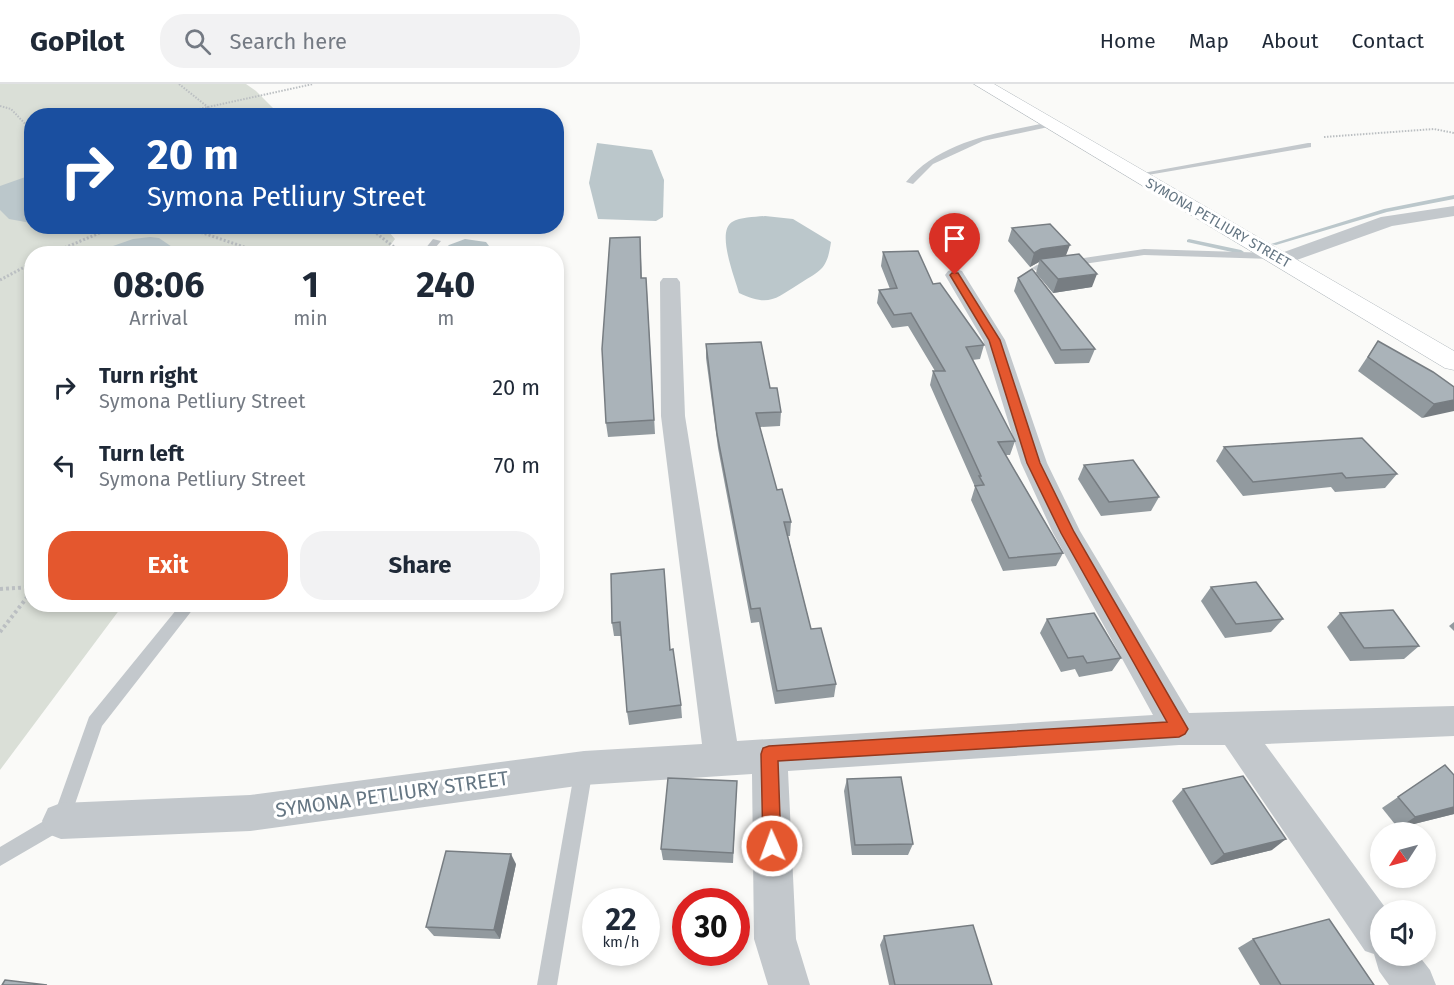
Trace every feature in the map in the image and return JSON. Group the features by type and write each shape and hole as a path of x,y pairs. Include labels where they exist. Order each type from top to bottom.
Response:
{"main road":[{"name":"SYMONA PETLIURY STREET","path":"982,84 1454,362"}],"street":[{"path":"1277,258 1388,221 1454,211"},
{"path":"955,275 994,340 1034,463 1067,533 1179,729"},
{"path":"670,282 673,416 722,759"},
{"name":"SYMONA PETLIURY STREET","path":"61,820 250,813 584,768 769,754 1179,729 1235,731 1412,720 1454,721"},
{"path":"1235,731 1370,922"},
{"path":"769,754 775,939 789,985"},
{"path":"1401,966 1415,985"}],"lane":[{"path":"910,182 930,162 981,139 1050,124"},
{"path":"1136,175 1308,145"},
{"path":"432,246 436,241"},
{"path":"1037,268 1144,252 1277,258"},
{"path":"0,857 61,820 95,722 184,612"},
{"path":"547,985 584,768"}],"path":[{"path":"178,84 207,107"},
{"path":"203,108 313,84"},
{"path":"0,106 11,109 24,122"},
{"path":"1308,145 1336,134 1434,129 1454,133"},
{"path":"69,246 97,234"},
{"path":"205,234 241,246"},
{"path":"377,234 393,246"},
{"path":"0,280 24,267"},
{"path":"0,589 24,589"},
{"path":"0,632 24,600"}],"shaded area":[{"path":"0,84 246,84 273,108 24,108 24,234 391,234 395,239 390,246 24,246 24,612 118,612 0,770"},
{"path":"597,143 652,150 664,180 663,217 656,221 598,219 589,183"},
{"path":"24,177 24,222 9,219 0,210 0,186"},
{"path":"765,216 793,219 831,242 825,264 818,272 777,297 758,300 739,293 728,256 726,235 732,222 743,218"},
{"path":"159,238 171,246 113,246 133,239"},
{"path":"465,239 486,242 489,246 448,246"}],"building":[{"path":"1050,224 1070,245 1041,249 1034,253 1012,228"},
{"path":"640,237 641,278 646,278 654,420 606,423 602,349 610,238"},
{"path":"918,251 933,284 940,283 984,345 966,347 1015,441 998,442 1063,553 1009,558 975,486 984,485 979,476 981,476 933,371 945,371 911,313 894,315 879,290 897,288 883,252"},
{"path":"1079,254 1097,274 1058,279 1040,259"},
{"path":"1032,269 1095,349 1061,350 1018,278"},
{"path":"1378,341 1433,372 1454,387 1454,400 1434,404 1368,357"},
{"path":"761,342 770,388 777,388 781,412 756,413 777,490 782,489 791,522 784,522 811,629 821,628 836,684 777,691 760,608 751,609 717,434 706,344"},
{"path":"1362,438 1397,474 1346,478 1342,473 1253,482 1224,447"},
{"path":"1133,460 1159,497 1109,502 1084,465"},
{"path":"664,569 670,650 673,649 681,705 627,712 620,622 612,623 611,574"},
{"path":"1256,582 1283,619 1236,624 1211,587"},
{"path":"1393,610 1419,646 1364,648 1340,613"},
{"path":"1094,613 1121,658 1087,663 1083,656 1068,658 1047,619"},
{"path":"1445,765 1454,775 1454,807 1415,817 1398,797"},
{"path":"1243,776 1286,839 1224,854 1183,789"},
{"path":"901,777 913,844 855,845 847,779"},
{"path":"668,778 737,781 733,853 661,849"},
{"path":"446,851 511,854 494,930 426,927"},
{"path":"1329,919 1374,985 1281,985 1253,939"},
{"path":"973,925 992,985 895,985 884,936"},
{"path":"5,980 47,985 2,985"}],"waterway":[{"path":"1274,244 1386,211 1454,197"},
{"path":"1189,241 1241,252"}],"route":[{"path":"772,846 769,754 1179,729 1067,533 1034,463 994,340 955,275"}]}
